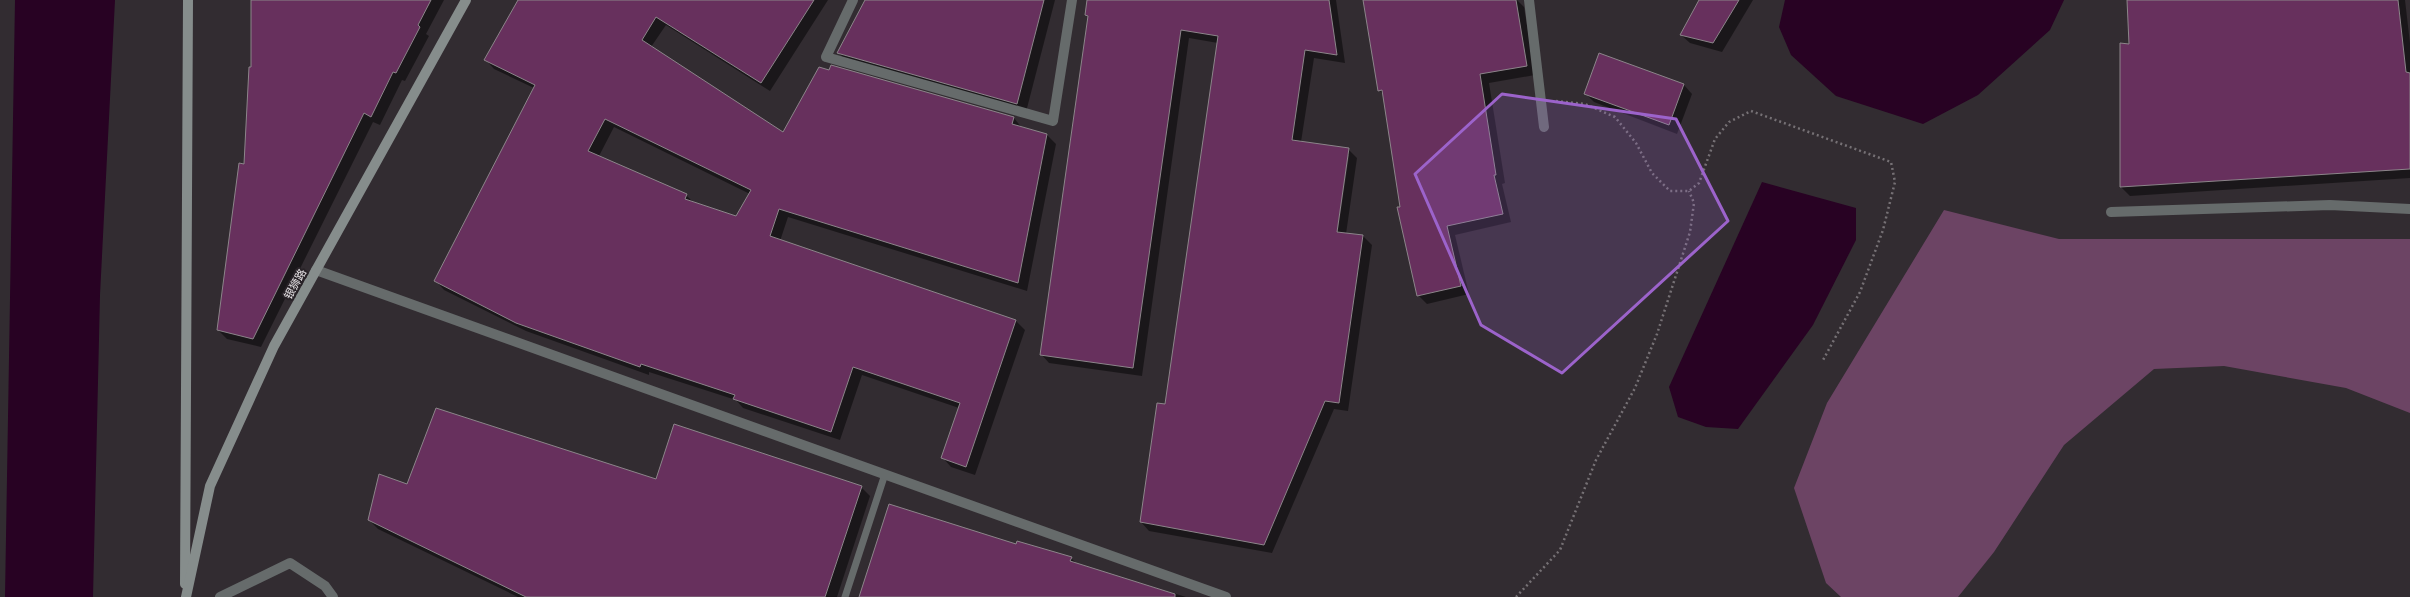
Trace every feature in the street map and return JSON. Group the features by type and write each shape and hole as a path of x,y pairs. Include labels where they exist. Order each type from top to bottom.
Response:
{"main road":[{"path":"185,597 188,0"},
{"name":"银狮路","path":"185,597 210,486 274,346 466,0"}],"street":[{"path":"853,0 826,57 1053,121 1072,0"},
{"path":"1529,0 1544,127"},
{"path":"2111,212 2330,205 2410,209"},
{"path":"316,270 1226,597"},
{"path":"220,597 290,563 325,586 333,597"}],"lane":[{"path":"845,597 885,474"}],"path":[{"path":"1541,100 1585,104 1615,117 1636,143 1652,173 1670,191 1689,191 1699,183 1715,139 1729,122 1751,111 1891,162 1895,182 1883,230 1860,292 1822,362"},
{"path":"1516,597 1560,550 1596,460 1635,388 1657,334 1690,232 1694,203 1689,191"}],"highlighted area":[{"path":"1502,94 1676,119 1728,221 1562,373 1481,325 1415,174"}],"shaded area":[{"path":"15,0 115,0 100,295 93,597 5,597"},
{"path":"1785,0 2064,0 2050,30 1978,95 1923,124 1836,96 1791,55 1779,27"},
{"path":"1762,182 1856,208 1856,240 1813,325 1738,429 1706,427 1678,417 1669,387"},
{"path":"1944,210 2059,239 2410,239 2410,413 2346,388 2224,366 2154,369 2064,445 1994,552 1958,597 1841,597 1826,583 1794,488 1827,403"}],"building":[{"path":"251,0 431,0 418,25 420,27 396,73 393,72 371,117 364,113 253,339 217,330 239,163 244,164 249,67 251,67"},
{"path":"518,0 814,0 761,83 656,17 642,40 783,132 819,67 829,70 831,65 1014,117 1012,124 1047,134 1018,283 779,209 770,236 1016,320 966,467 941,458 960,403 853,367 831,432 733,399 735,395 641,364 640,367 516,323 434,281 535,85 484,60","holes":["605,119 751,190 736,216 685,199 687,194 588,151"]},
{"path":"865,0 1044,0 1017,104 837,53"},
{"path":"1087,0 1329,0 1337,55 1305,50 1292,140 1349,148 1337,232 1363,235 1339,403 1325,401 1264,545 1140,522 1157,403 1165,404 1218,36 1181,30 1133,368 1040,355 1088,16 1085,15"},
{"path":"1363,0 1516,0 1527,66 1480,74 1496,175 1494,175 1503,214 1447,226 1461,286 1417,296 1397,207 1400,207 1382,90 1378,91"},
{"path":"1699,0 1739,0 1713,43 1680,35"},
{"path":"2127,0 2398,0 2406,72 2410,73 2410,169 2120,187 2120,43 2129,44"},
{"path":"1599,53 1684,84 1669,125 1584,94"},
{"path":"436,408 656,479 674,424 862,486 825,597 526,597 368,520 379,474 407,484"},
{"path":"889,504 1016,544 1017,541 1072,557 1070,561 1175,594 1175,597 859,597"}]}
